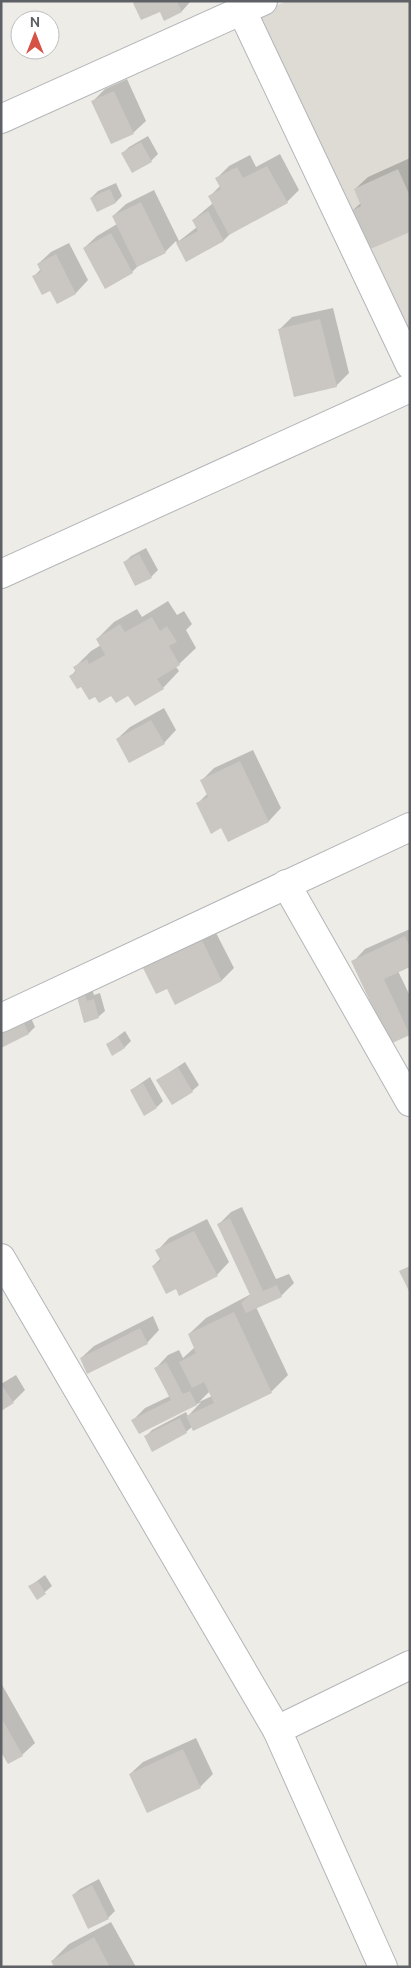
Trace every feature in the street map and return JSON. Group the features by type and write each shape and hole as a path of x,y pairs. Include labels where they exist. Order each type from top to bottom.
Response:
{"street":[{"path":"1,119 253,6 410,366"},
{"path":"1,574 410,388"},
{"path":"1,1018 410,827"},
{"path":"286,884 410,1102"},
{"path":"1,1258 278,1730 382,1967"},
{"path":"278,1730 410,1665"}],"shaded area":[{"path":"287,1 410,1 410,338 256,15"}],"building":[{"path":"137,1 177,1 182,12 164,21 160,12 141,20 133,3"},
{"path":"114,91 134,134 111,144 91,101"},
{"path":"141,142 152,162 132,173 121,153"},
{"path":"267,166 288,203 229,235 208,196 221,189 215,178 237,167 243,178"},
{"path":"398,169 410,196 410,232 368,250 351,211 361,206 354,189"},
{"path":"110,189 116,203 97,212 90,198"},
{"path":"141,202 166,253 137,267 112,216"},
{"path":"208,211 224,241 186,262 176,243 198,231 192,220"},
{"path":"111,233 133,273 105,289 83,248"},
{"path":"56,254 76,294 57,304 50,291 42,295 32,276 41,272 37,264"},
{"path":"320,319 337,387 294,397 278,329"},
{"path":"139,554 152,578 135,586 123,562"},
{"path":"152,617 160,631 167,626 177,642 169,646 180,665 157,679 164,689 135,706 128,696 116,703 111,696 99,703 95,697 89,700 81,687 77,689 69,676 76,672 73,667 87,659 89,664 105,655 96,639 120,624 125,632"},
{"path":"151,720 165,744 129,763 116,739"},
{"path":"240,761 269,822 228,842 221,828 211,834 196,803 208,797 200,780"},
{"path":"200,936 222,981 175,1005 167,989 156,994 142,966"},
{"path":"405,936 410,946 410,967 384,979 410,1035 390,1044 351,961"},
{"path":"84,991 87,1001 94,999 99,1018 84,1023 76,993"},
{"path":"21,1016 29,1034 1,1048 1,1026"},
{"path":"118,1037 125,1048 112,1056 106,1044"},
{"path":"178,1067 193,1092 172,1105 156,1080"},
{"path":"143,1083 157,1108 144,1116 130,1090"},
{"path":"230,1218 263,1291 277,1285 282,1297 246,1313 241,1303 250,1295 217,1224"},
{"path":"194,1231 218,1276 179,1296 176,1289 166,1294 152,1266 161,1261 155,1250"},
{"path":"410,1266 410,1293 399,1271"},
{"path":"234,1312 272,1393 193,1431 186,1416 214,1403 204,1382 192,1388 179,1362 196,1353 188,1334"},
{"path":"140,1328 148,1344 87,1374 80,1358"},
{"path":"166,1362 183,1394 190,1391 197,1405 139,1434 131,1420 171,1400 154,1368"},
{"path":"3,1387 14,1403 1,1411 1,1388"},
{"path":"180,1418 187,1433 152,1452 144,1436"},
{"path":"38,1581 46,1594 37,1600 28,1586"},
{"path":"1,1717 23,1756 8,1764 1,1752"},
{"path":"183,1749 201,1788 147,1813 129,1774"},
{"path":"92,1885 109,1919 88,1929 72,1895"},
{"path":"94,1937 110,1967 54,1967 51,1961"}]}
